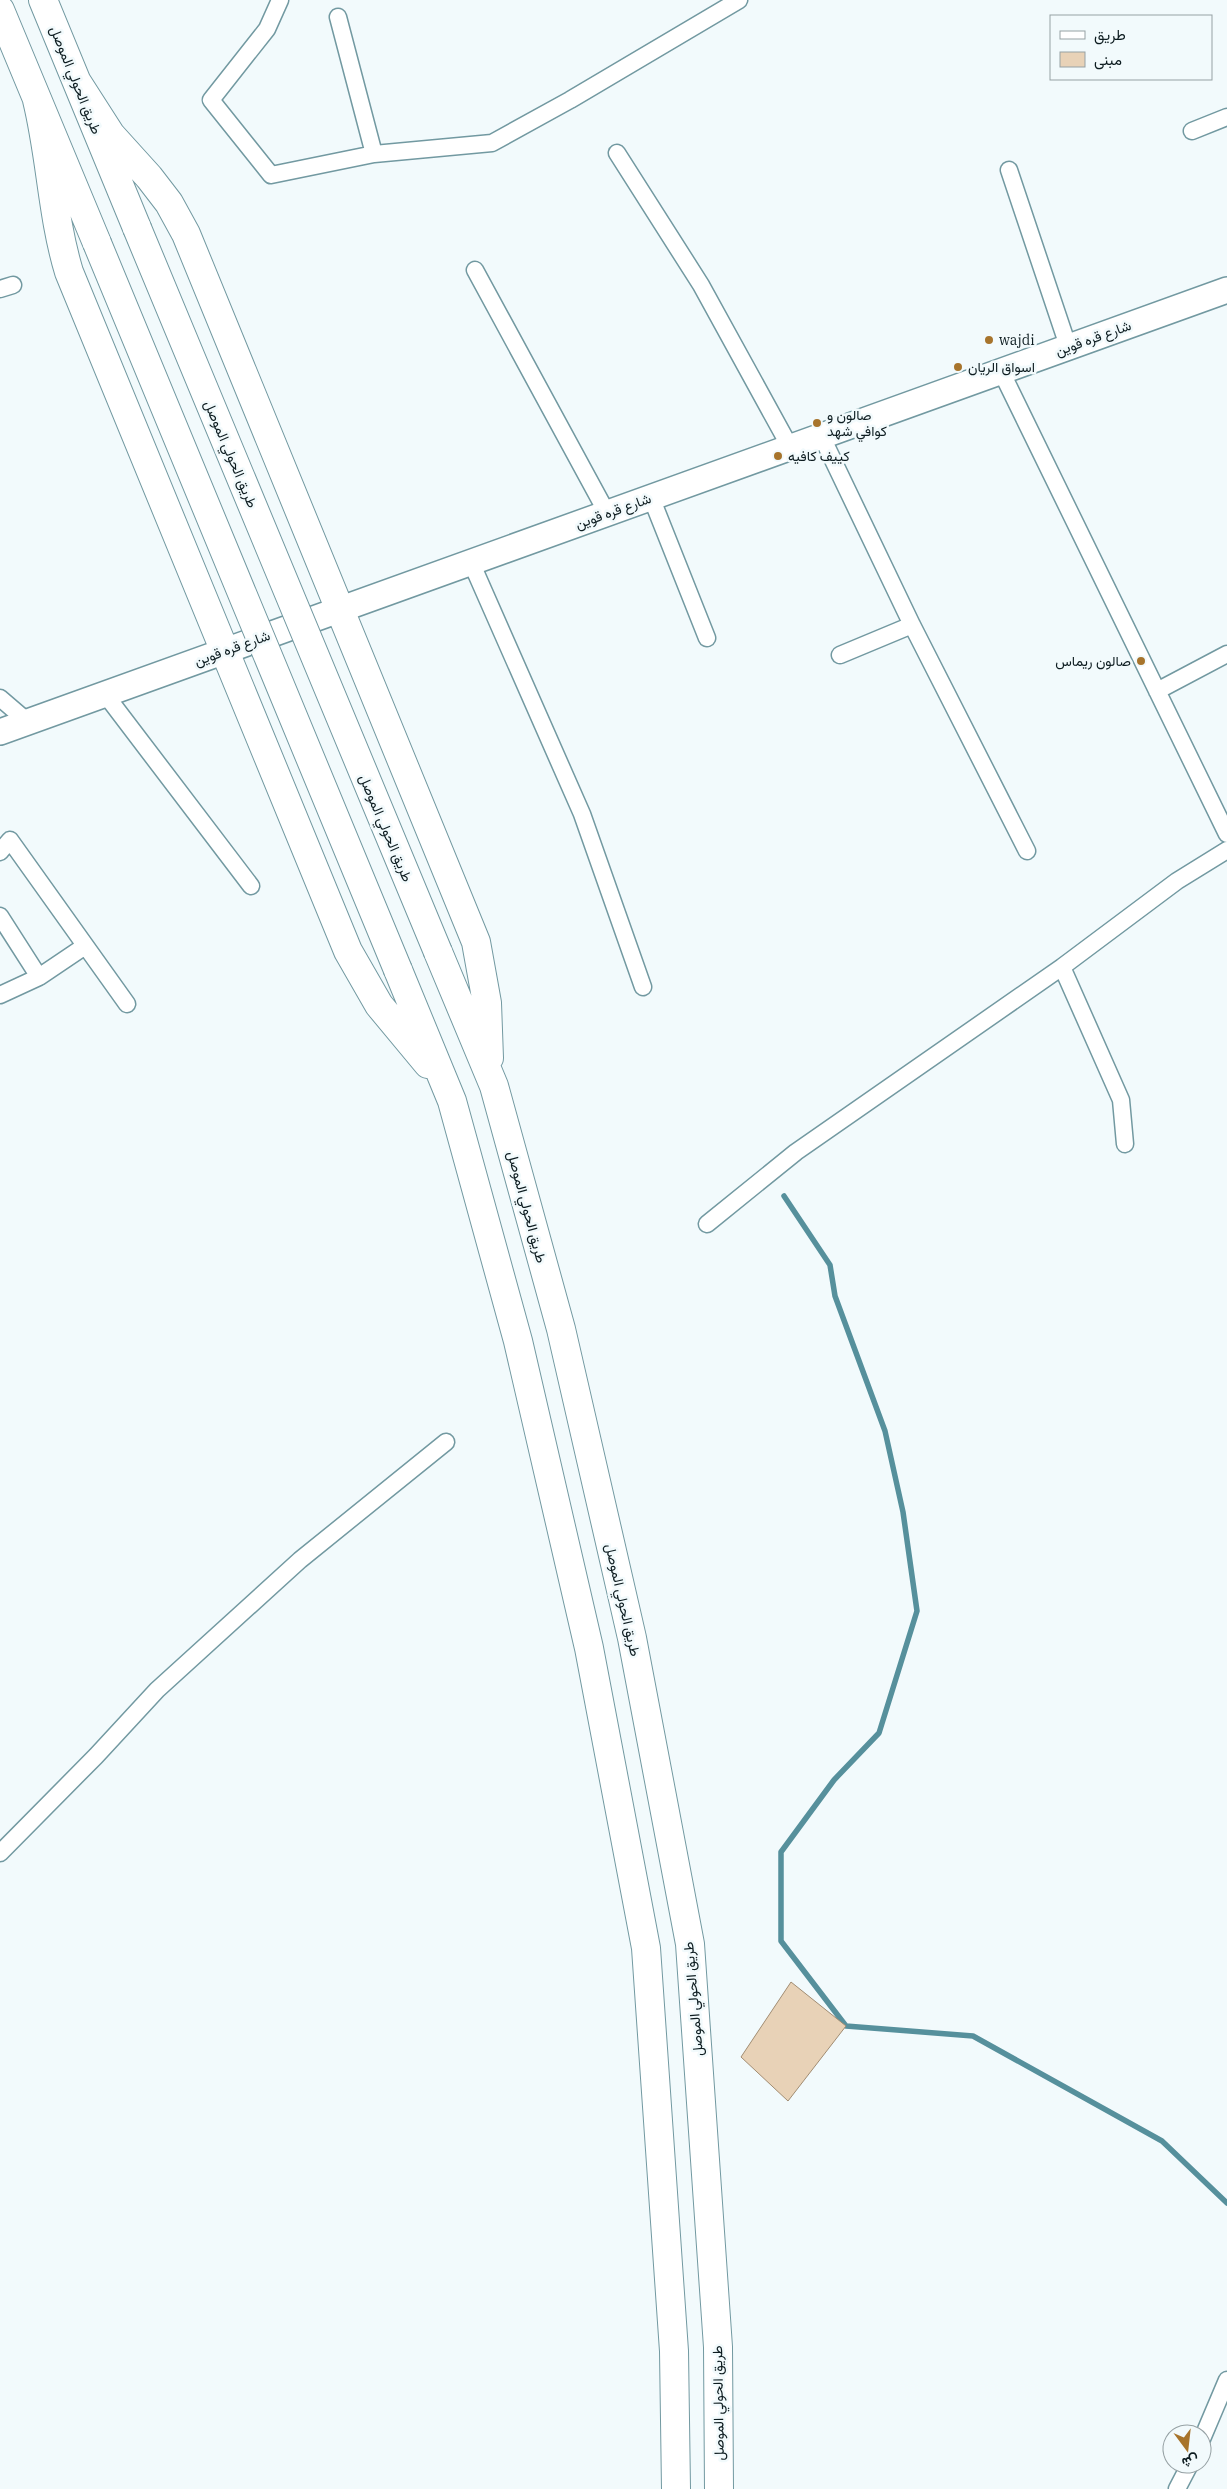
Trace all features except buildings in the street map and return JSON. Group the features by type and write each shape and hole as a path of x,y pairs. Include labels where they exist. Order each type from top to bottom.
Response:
{"highway":[{"name":"طريق الحولي الموصل","path":"43,0 494,1086 561,1330 632,1638 690,1944 718,2347 719,2489"},
{"path":"0,10 452,1101 518,1341 589,1648 646,1948 674,2351 676,2489"},
{"path":"77,82 111,135 149,177 169,203 186,234 476,942 487,1003 490,1064 494,1086"},
{"path":"38,100 45,133 60,244 69,272 348,951 379,1004 437,1075 452,1101"}],"main road":[{"name":"شارع قره قوين","path":"0,732 1227,290"}],"street":[{"path":"280,0 268,28 211,100 271,175 374,154 492,143 570,100 739,0"},
{"path":"338,17 374,154"},
{"path":"1192,131 1227,117"},
{"path":"617,153 701,285 790,447"},
{"path":"1009,170 1068,346"},
{"path":"475,270 608,513"},
{"path":"1001,370 1227,834"},
{"path":"821,435 912,625 1027,851"},
{"path":"650,497 707,638"},
{"path":"470,562 582,814 643,987"},
{"path":"840,655 912,625"},
{"path":"1156,691 1227,654"},
{"path":"105,694 251,886"},
{"path":"0,698 28,722"},
{"path":"0,852 10,840 127,1004"},
{"path":"707,1224 796,1152 1062,968 1177,881 1227,850"},
{"path":"0,916 39,977"},
{"path":"0,995 39,977 85,946"},
{"path":"1062,968 1122,1100 1125,1144"},
{"path":"0,1854 96,1756 157,1690 300,1560 446,1442"},
{"path":"1209,2424 1227,2380"},
{"path":"1177,2489 1185,2474"}],"waterway":[{"path":"784,1196 830,1265 835,1296 885,1431 903,1512 917,1611 879,1733 834,1780 781,1852 781,1941 846,2026 973,2036 1162,2141 1227,2203"}],"place":[{"name":"wajdi","path":"989,340"},
{"name":"اسواق الريان","path":"958,367"},
{"name":"صالون و كوافي شهد","path":"817,423"},
{"name":"كييف كافيه","path":"778,456"},
{"name":"صالون ريماس","path":"1141,661"}]}
